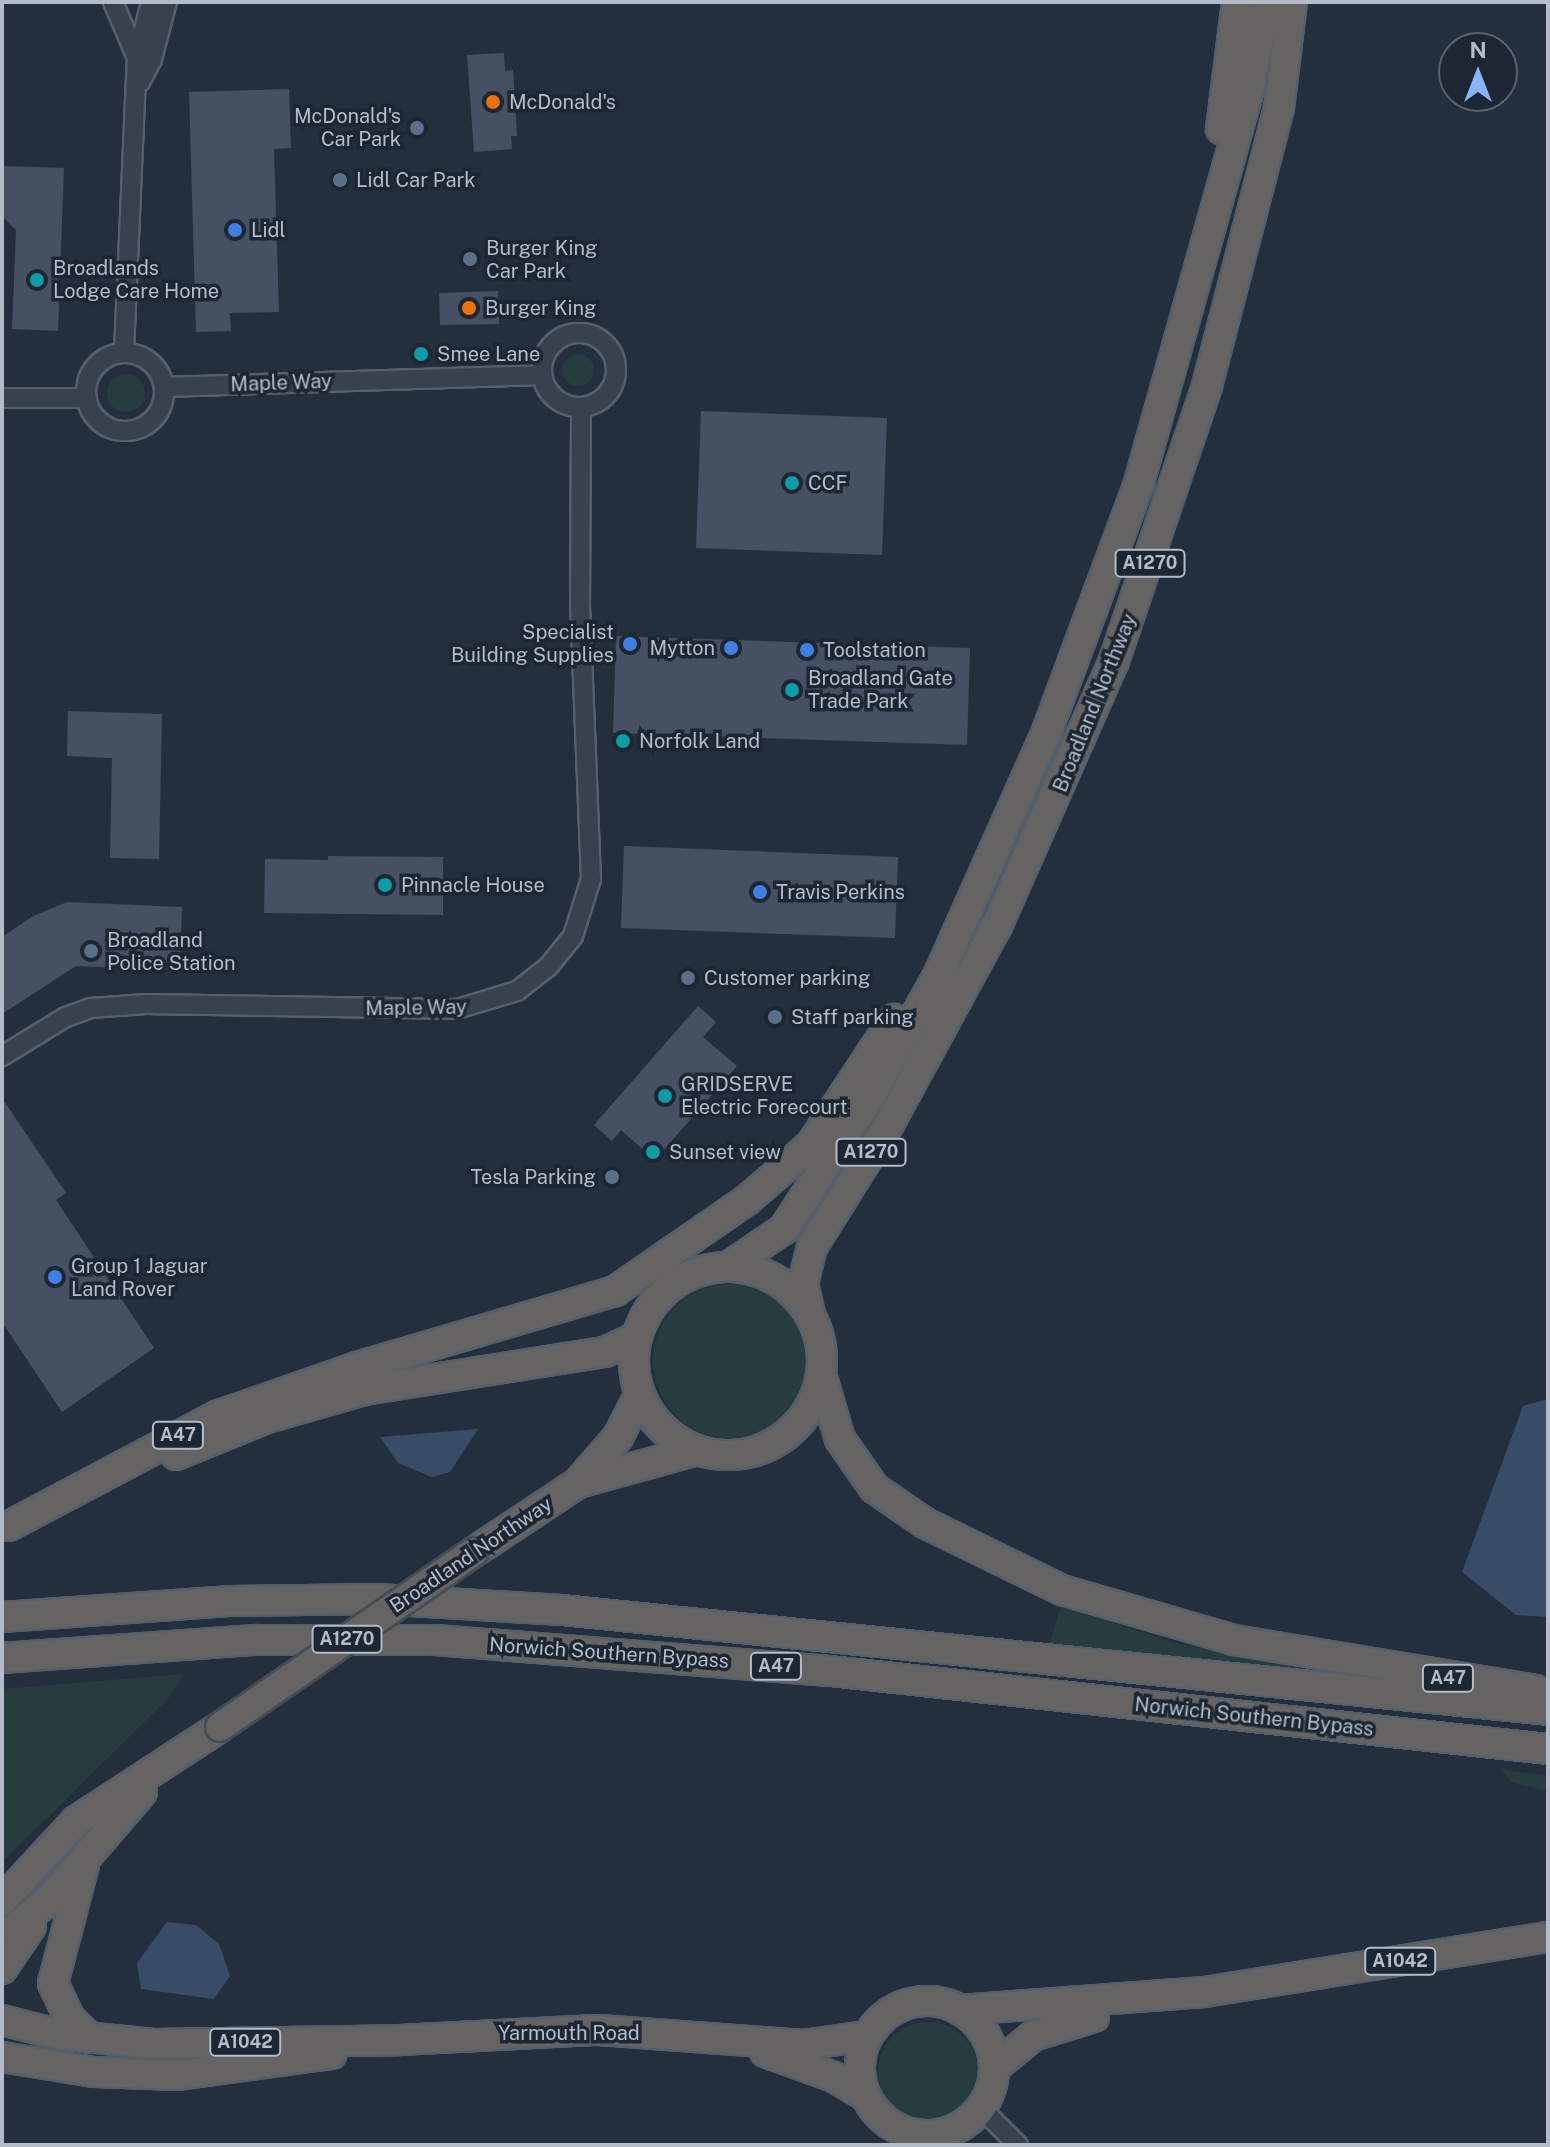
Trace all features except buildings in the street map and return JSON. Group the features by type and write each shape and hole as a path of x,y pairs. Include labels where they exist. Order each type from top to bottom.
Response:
{"highway":[{"path":"1199,264 1231,73 1237,2"},
{"name":"Broadland Northway","path":"728,1267 784,1229 807,1200 939,974 992,853 1099,597 1139,483 1250,86 1266,2"},
{"name":"Broadland Northway","path":"810,1314 803,1283 812,1247 890,1122 989,940 1114,661 1207,386 1279,108 1292,2"},
{"path":"1279,108 1309,2"},
{"name":"A47","path":"5,1528 219,1415 357,1367 615,1291 687,1242 747,1200 811,1145 992,853"},
{"path":"728,1267 760,1272 788,1289 810,1314 821,1346 823,1381 807,1412 770,1445 722,1455 697,1450 662,1428 640,1394 635,1375 637,1337 656,1301 688,1276 728,1267"},
{"name":"A47","path":"5,1528 267,1418 446,1374 605,1352 637,1337"},
{"name":"A47","path":"823,1381 840,1439 874,1488 925,1523 1062,1590 1234,1640 1548,1692"},
{"name":"Broadland Northway","path":"2,1901 76,1821 166,1764 578,1483 618,1437 640,1394"},
{"name":"Broadland Northway","path":"578,1483 697,1450"},
{"name":"Norwich Southern Bypass","path":"2,1617 143,1604 290,1600 377,1599 562,1610 1548,1710"},
{"name":"Norwich Southern Bypass","path":"2,1658 255,1640 450,1641 830,1671 1548,1749"},
{"name":"Broadland Northway","path":"2,1938 50,1899 89,1849 166,1764"},
{"name":"Broadland Northway","path":"89,1849 57,1953 53,1983 69,2018 90,2038"},
{"path":"2,1969 50,1899"},
{"name":"A1042","path":"994,2068 1020,2043 1060,2025 1204,1992 1548,1937"},
{"name":"A1042","path":"960,2010 1204,1992"},
{"path":"933,2000 960,2010 981,2030 994,2068 982,2109 952,2130 915,2134 894,2126 866,2096 861,2062 867,2036 895,2008 915,2001 933,2000"},
{"name":"Yarmouth Road","path":"2,2020 90,2038 155,2044 399,2040 599,2030 803,2045 867,2036"},
{"path":"2,2037 178,2075"},
{"name":"Yarmouth Road","path":"2,2057 94,2072 178,2075 275,2066 399,2040"},
{"name":"Yarmouth Road","path":"738,2042 834,2077 866,2096"},
{"path":"2,2077 99,2085 178,2075"}],"street":[{"path":"113,2 137,58"},
{"path":"124,352 137,58 151,2"},
{"path":"138,86 152,59 167,2"},
{"path":"585,333 606,345 615,379 603,399 581,408 555,399 541,375 544,356 563,336 585,333"},
{"path":"124,352 153,364 164,387 159,413 138,429 124,431 99,421 87,398 97,364 124,352"},
{"name":"Maple Way","path":"164,387 541,375"},
{"path":"2,398 87,398"},
{"name":"Maple Way","path":"2,1056 66,1017 91,1008 146,1004 457,1009 517,991 548,967 573,936 591,879 580,607 581,408"},
{"path":"982,2109 1018,2145"}],"green space":[{"path":"578,354 590,358 594,370 590,382 578,386 566,382 562,370 566,358"},
{"path":"126,374 139,380 145,393 139,406 126,412 113,406 107,393 113,380"},
{"path":"730,1284 759,1290 784,1307 801,1332 807,1361 801,1390 784,1415 759,1432 730,1438 701,1432 676,1415 659,1390 653,1361 659,1332 676,1307 701,1290"},
{"path":"1061,1605 1171,1642 1350,1676 1349,1680 1049,1645"},
{"path":"184,1674 168,1699 2,1862 2,1689"},
{"path":"1501,1769 1548,1776 1548,1791 1511,1782"},
{"path":"928,2022 956,2030 970,2044 978,2072 970,2100 956,2114 928,2122 900,2114 886,2100 878,2072 886,2044 900,2030"}],"water":[{"path":"1548,1399 1548,1617 1516,1615 1462,1572 1523,1406"},
{"path":"478,1429 450,1472 432,1477 398,1463 380,1437"},
{"path":"167,1922 196,1925 219,1944 230,1976 214,1999 141,1989 137,1963"}],"place":[{"name":"McDonald's","path":"493,102"},
{"name":"McDonald's Car Park","path":"417,128"},
{"name":"Lidl Car Park","path":"340,180"},
{"name":"Lidl","path":"235,230"},
{"name":"Burger King Car Park","path":"470,259"},
{"name":"Broadlands Lodge Care Home","path":"37,280"},
{"name":"Burger King","path":"469,308"},
{"name":"Smee Lane","path":"421,354"},
{"name":"CCF","path":"792,483"},
{"name":"Specialist Building Supplies","path":"630,644"},
{"name":"Mytton","path":"731,648"},
{"name":"Toolstation","path":"807,650"},
{"name":"Broadland Gate Trade Park","path":"792,690"},
{"name":"Norfolk Land","path":"623,741"},
{"name":"Pinnacle House","path":"385,885"},
{"name":"Travis Perkins","path":"760,892"},
{"name":"Broadland Police Station","path":"91,951"},
{"name":"Customer parking","path":"688,978"},
{"name":"Staff parking","path":"775,1017"},
{"name":"GRIDSERVE Electric Forecourt","path":"665,1096"},
{"name":"Sunset view","path":"653,1152"},
{"name":"Tesla Parking","path":"612,1177"},
{"name":"Group 1 Jaguar Land Rover","path":"55,1277"}]}
